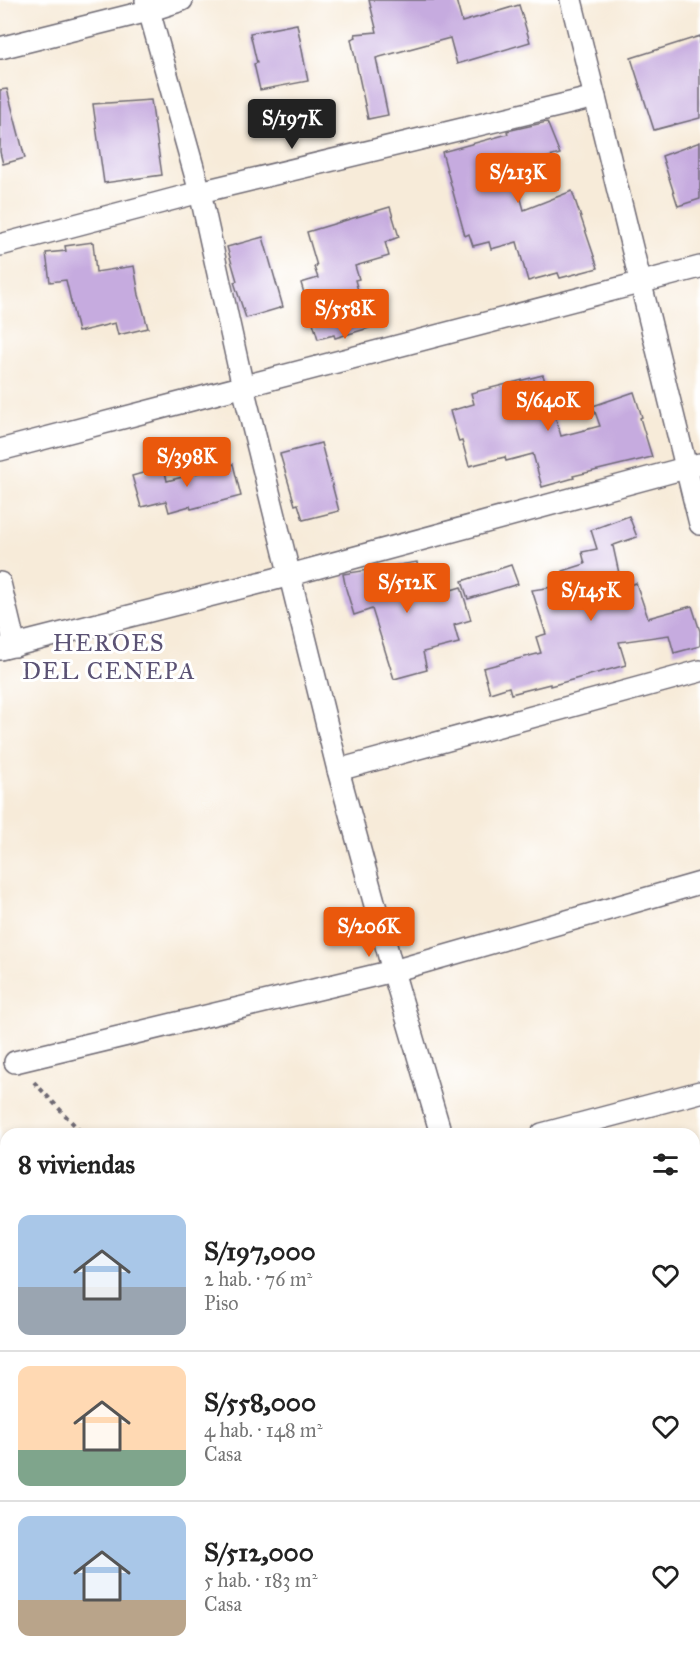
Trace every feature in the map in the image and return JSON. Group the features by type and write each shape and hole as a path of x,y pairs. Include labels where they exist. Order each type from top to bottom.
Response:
{"street":[{"path":"0,48 147,5 182,0"},
{"path":"571,0 640,283 693,465 700,524"},
{"path":"147,5 200,192 243,387 338,770 439,1128"},
{"path":"0,245 200,192 595,96"},
{"path":"0,450 700,267"},
{"path":"0,583 8,648 290,575 693,465"},
{"path":"338,770 700,671"},
{"path":"15,1062 393,971 700,884"},
{"path":"565,1128 700,1092"}],"path":[{"path":"15,1062 76,1128"}],"building":[{"path":"369,0 456,0 462,22 519,5 530,42 457,64 450,38 376,58 388,115 368,119 351,39 356,37 355,34 377,32"},
{"path":"297,24 308,81 260,90 250,33"},
{"path":"700,36 700,118 654,130 631,58"},
{"path":"7,89 25,158 3,164 0,152 0,90"},
{"path":"151,100 162,175 104,183 93,104"},
{"path":"547,122 560,154 512,167 524,210 572,191 598,268 560,278 558,273 528,281 517,242 491,249 489,242 473,246 469,234 465,236 442,152 508,134 507,131"},
{"path":"700,142 700,199 678,206 662,156"},
{"path":"390,207 399,237 385,242 389,256 355,266 359,279 355,280 369,328 335,338 334,335 318,339 301,283 318,278 314,267 317,266 307,232"},
{"path":"263,237 283,307 246,318 234,282 237,281 227,247"},
{"path":"93,242 96,272 134,266 148,328 118,335 115,323 78,332 66,280 50,282 46,253 66,251 65,246"},
{"path":"543,375 561,436 600,426 593,406 634,392 652,457 573,476 574,478 542,487 533,454 506,461 505,457 469,466 450,411 474,404 471,393"},
{"path":"321,443 339,511 303,520 298,504 295,505 280,454"},
{"path":"233,464 241,496 191,509 190,506 169,512 166,501 141,507 132,476 164,467 167,481"},
{"path":"629,516 637,537 611,546 613,546 622,587 636,583 648,618 692,606 700,631 700,646 674,653 669,635 619,642 626,665 550,686 550,684 511,694 509,687 490,693 483,668 541,653 536,637 546,634 532,590 566,585 563,571 585,564 582,552 597,549 591,530"},
{"path":"417,562 422,599 461,587 471,620 454,625 459,643 423,652 427,670 394,679 372,609 354,615 343,574"},
{"path":"511,565 518,584 468,599 462,581"}],"district":[{"name":"HEROES DEL CENEPA","path":"109,657"}]}
